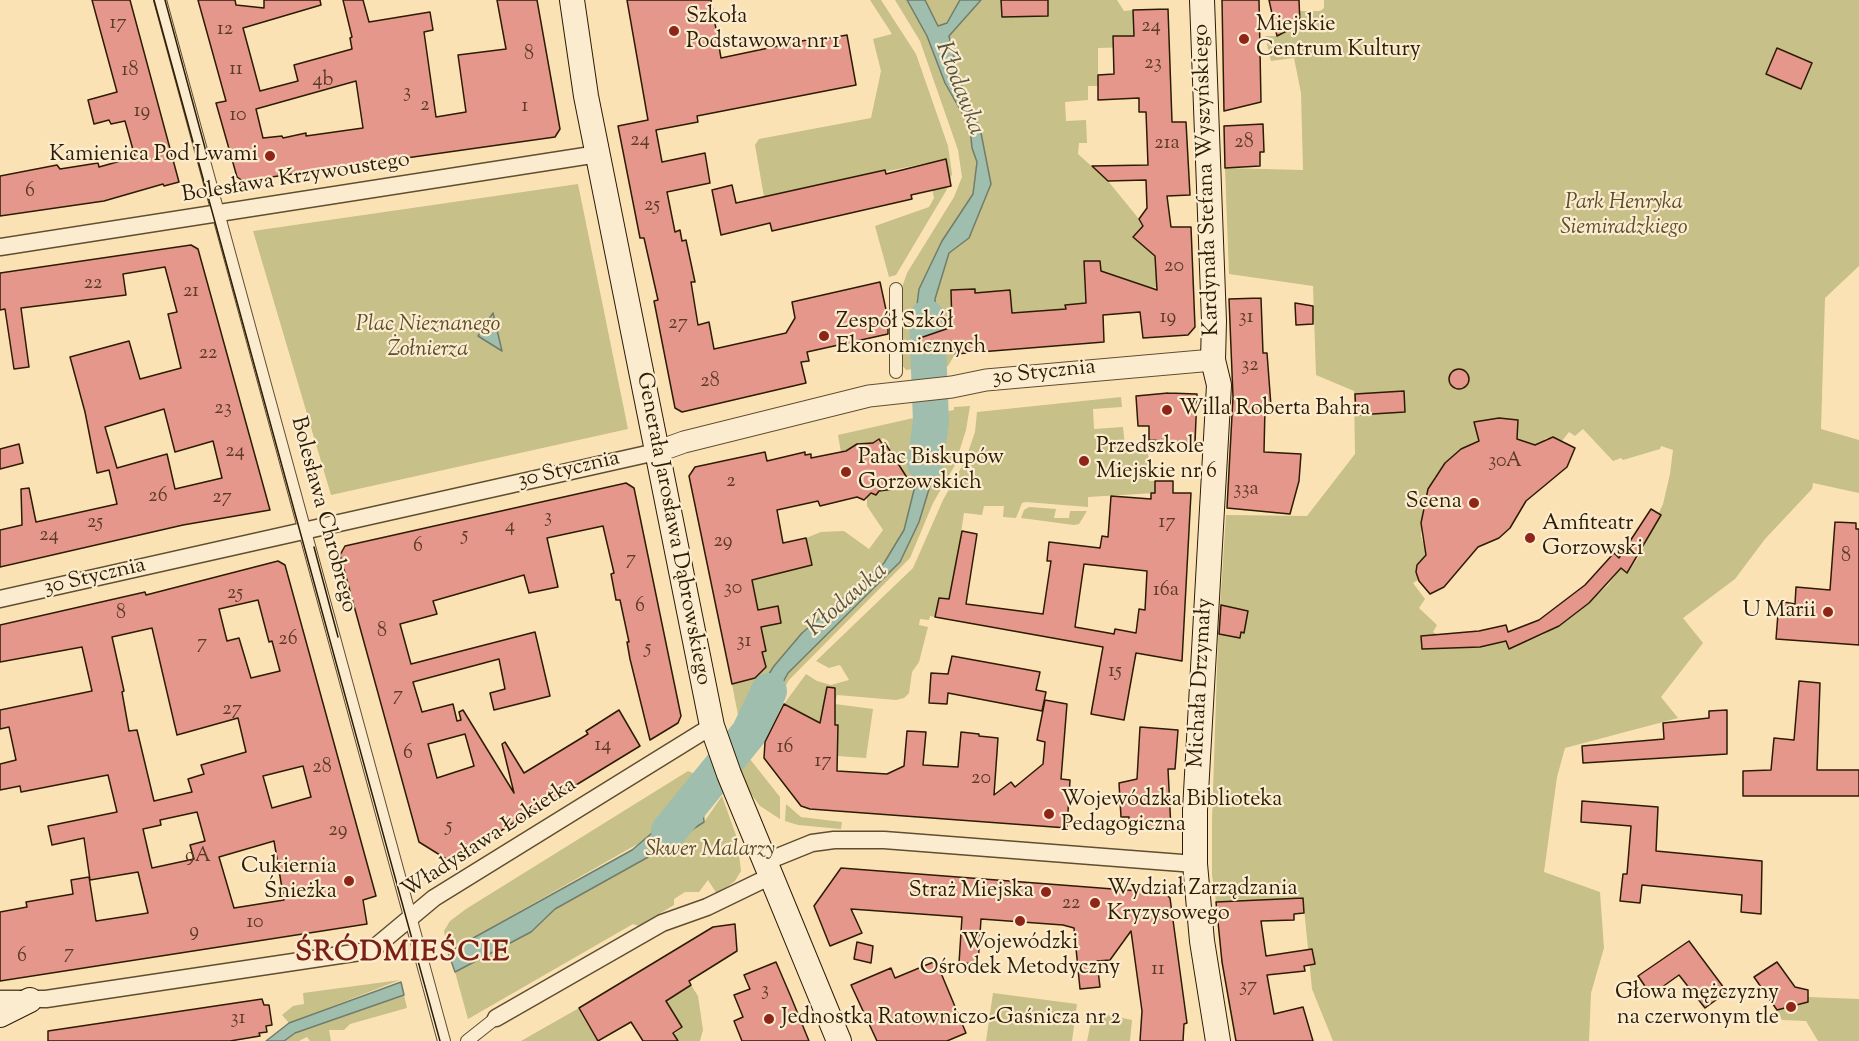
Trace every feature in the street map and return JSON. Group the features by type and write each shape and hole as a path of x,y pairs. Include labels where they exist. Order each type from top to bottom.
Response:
{"main road":[{"name":"Generała Jarosława Dąbrowskiego","path":"572,0 586,96 714,731 729,774 840,1040"},
{"name":"Kardynała Stefana Wyszyńskiego","path":"1202,0 1214,321 1213,360"},
{"name":"Michała Drzymały","path":"1213,360 1219,385 1195,810 1195,864 1202,941 1218,1041"},
{"path":"0,1015 30,1000"}],"street":[{"name":"Bolesława Chrobrego","path":"160,0 444,1041"},
{"name":"Bolesława Krzywoustego","path":"0,247 598,154"},
{"path":"896,289 896,372"},
{"name":"30 Stycznia","path":"0,599 656,452 684,442 869,396 952,387 1029,375 1213,360"},
{"name":"Władysława Łokietka","path":"0,999 30,1000 367,951 434,898 714,731"},
{"path":"467,1041 496,1018 662,923 707,907 812,843 834,840 895,841 1195,864"}],"green space":[{"path":"870,0 881,0 916,54 948,146 952,174 946,191 896,275 889,277 875,226 929,207 934,198 927,163 764,197 755,145 759,139 871,118 881,71 873,39 892,34"},
{"path":"895,0 907,0 927,36 945,83 970,127 972,147 977,162 973,194 942,241 919,289 915,321 921,368 906,370 901,364 901,290 907,273 954,197 962,177 958,150 920,41"},
{"path":"925,0 960,0 947,23 938,26"},
{"path":"981,0 1001,0 1002,17 1048,16 1048,0 1117,0 1124,11 1133,10 1134,47 1098,48 1098,86 1088,86 1088,100 1065,102 1066,121 1086,120 1087,143 1079,143 1078,154 1108,181 1139,219 1143,226 1133,237 1155,253 1157,287 1151,288 1114,275 1101,275 1100,261 1084,261 1085,299 1090,307 1066,304 1066,309 1012,313 1010,290 996,291 976,309 974,289 951,290 952,325 949,328 955,354 948,366 938,367 934,299 949,253 969,238 991,184 981,133 959,79 949,36"},
{"name":"Park Henryka Siemiradzkiego","path":"1324,0 1859,0 1859,266 1825,298 1821,429 1859,440 1859,493 1813,483 1812,489 1765,539 1735,579 1683,618 1703,643 1661,697 1678,718 1565,748 1557,777 1544,872 1600,892 1604,948 1591,993 1589,1041 1333,1041 1312,989 1303,898 1216,902 1212,875 1212,821 1218,638 1226,515 1307,516 1355,454 1354,391 1316,375 1313,286 1229,274 1225,168 1303,170 1301,93 1294,58 1271,61 1265,36 1278,36 1300,24 1300,11 1320,11 1324,8","holes":["1499,418 1518,420 1517,440 1538,446 1546,438 1562,441 1569,432 1575,436 1583,429 1613,461 1660,449 1661,446 1673,450 1663,504 1641,553 1628,573 1621,568 1608,585 1576,614 1543,635 1509,649 1506,641 1480,647 1446,648 1446,639 1433,632 1437,625 1419,608 1425,599 1413,583 1418,580 1417,565 1427,556 1421,536 1423,505 1434,478 1445,463 1461,449 1479,442 1474,422"]},
{"name":"Plac Nieznanego Żołnierza","path":"578,184 628,429 331,495 253,231"},
{"path":"1121,397 1122,407 1093,409 1094,429 1123,427 1125,447 1148,446 1149,481 1155,481 1155,493 1088,497 1088,507 1026,502 1022,503 1016,518 1003,517 1004,506 984,506 982,515 964,513 951,600 935,617 930,616 929,620 920,619 919,625 928,627 919,662 912,672 909,693 904,698 896,700 837,695 835,704 873,709 866,758 837,756 838,725 835,725 834,716 821,716 819,725 784,704 806,674 817,681 831,685 849,680 840,665 829,668 816,661 913,568 943,500 965,461 975,432 977,412"},
{"path":"970,406 966,430 955,465 933,503 910,558 789,680 773,708 755,750 751,742 788,673 900,562 919,522 937,463 944,412 954,410 954,407"},
{"path":"927,415 921,462 904,530 884,563 802,633 774,666 739,720 732,684 755,678 765,667 762,652 766,651 760,623 764,626 781,622 777,606 754,611 755,593 750,575 756,579 767,576 764,563 744,533 780,525 783,544 795,569 812,565 806,538 821,532 844,531 869,549 883,530 867,506 867,494 876,495 879,491 900,488 903,483 887,451 890,447 888,441 883,438 876,444 853,447 841,452 838,435"},
{"path":"1029,507 1056,509 1054,518 1069,518 1070,511 1087,511 1079,524 1074,525 1021,518 1024,510"},
{"path":"728,741 738,744 780,797 780,819 760,806 748,790"},
{"path":"688,771 695,774 701,784 648,838 448,952 444,931 450,921"},
{"name":"Skwer Malarzy","path":"722,796 737,838 741,871 735,881 717,894 708,880 699,892 685,892 674,899 674,905 639,926 633,924 468,1019 455,972 531,932 555,909 659,851 704,822"},
{"path":"786,804 801,817 842,822 841,829 798,825 785,821"},
{"path":"400,980 289,1023 282,1015 293,1006 304,1004 303,993"},
{"path":"691,985 698,996 703,1030 700,1041 667,1041 682,1027 670,1007 660,1004"},
{"path":"993,993 1077,1004 1072,1041 986,1041"},
{"path":"404,995 407,1008 350,1024 344,1030 329,1030 331,1041 310,1041 307,1037 299,1041 284,1041 295,1033"},
{"path":"1808,997 1859,999 1859,1041 1818,1041 1806,1021 1782,1020 1777,1010 1807,1002"},
{"path":"579,1008 598,1041 521,1041"},
{"path":"1093,1012 1132,1020 1130,1041 1087,1041"}],"water":[{"path":"907,0 925,0 938,26 947,23 960,0 981,0 949,36 959,79 981,133 991,184 969,238 949,253 935,299 938,367 921,368 915,321 919,289 942,241 973,194 977,162 972,148 970,127 945,83 927,36"},
{"path":"493,313 502,351 478,336"},
{"path":"945,415 937,463 919,522 900,562 788,673 751,742 739,720 774,666 802,633 884,563 904,530 921,462 927,416"},
{"path":"701,784 704,822 659,851 555,909 531,932 455,972 448,952 632,850 665,822"},
{"path":"401,982 404,995 295,1033 284,1041 266,1041 289,1023"}],"building":[{"path":"92,0 130,0 179,182 164,186 163,184 104,201 0,216 0,176 57,165 60,169 98,163 99,167 135,157 125,121 111,124 109,120 94,124 88,100 117,92"},
{"path":"198,0 235,0 236,5 264,8 264,0 320,0 321,5 243,28 260,91 298,81 294,65 352,49 350,38 352,37 343,0 363,0 369,22 430,12 433,30 424,32 436,117 466,112 458,55 506,49 497,0 537,0 560,129 555,137 243,181 237,177 216,103 226,101","holes":["356,81 363,128 306,136 306,133 283,138 282,136 263,138 256,109"]},
{"path":"627,0 711,0 721,58 816,38 819,40 847,35 856,85 697,116 698,122 656,130 662,162 705,153 710,183 667,192 675,232 680,230 682,241 686,240 695,282 691,282 698,325 709,322 714,349 786,333 795,318 792,302 880,282 888,319 888,334 807,352 809,361 801,362 806,383 682,412 675,408 654,301 658,300 644,238 640,238 618,126 648,120"},
{"path":"1001,0 1048,0 1048,16 1002,17"},
{"path":"1222,0 1259,0 1261,102 1224,111"},
{"path":"1269,0 1299,0 1300,24 1277,36"},
{"path":"1168,9 1172,122 1186,122 1190,195 1167,196 1171,227 1191,227 1195,327 1188,335 1143,338 1140,312 1103,315 1104,342 955,354 953,341 922,346 920,338 952,327 951,290 975,289 975,293 1010,290 1012,313 1066,309 1065,305 1086,303 1084,261 1100,261 1101,271 1157,290 1155,256 1133,237 1143,226 1139,219 1147,208 1146,180 1108,181 1092,166 1148,165 1146,112 1139,112 1139,98 1098,100 1098,75 1114,74 1113,36 1134,36 1133,10"},
{"path":"1777,48 1812,63 1801,89 1766,74"},
{"path":"1263,124 1264,152 1260,152 1260,166 1225,168 1224,126"},
{"path":"946,159 951,186 911,195 912,199 772,231 770,223 721,235 712,190 732,185 736,203 885,170 886,174"},
{"path":"191,245 198,249 270,510 183,525 0,567 0,530 22,525 21,489 29,488 36,522 117,504 109,470 97,473 85,412 70,357 129,341 140,379 181,368 168,314 177,312 165,267 123,274 126,295 21,308 29,367 14,369 5,309 0,310 0,273","holes":["164,409 175,452 213,441 222,478 175,489 167,454 117,468 105,427"]},
{"path":"1261,298 1263,353 1267,353 1271,406 1265,407 1264,452 1301,454 1299,481 1290,514 1227,508 1233,397 1229,299"},
{"path":"1295,303 1313,306 1313,324 1296,325"},
{"path":"1459,369 1466,372 1469,379 1466,386 1459,389 1452,386 1449,379 1452,372"},
{"path":"1404,391 1405,412 1356,415 1355,394"},
{"name":"Willa Roberta Bahra","path":"1168,393 1197,394 1195,443 1149,440 1149,426 1138,426 1136,396"},
{"name":"Scena","path":"1499,418 1518,420 1517,439 1535,445 1553,437 1575,448 1567,467 1526,501 1510,528 1499,538 1478,547 1444,587 1430,594 1419,581 1416,572 1417,565 1426,555 1421,523 1428,489 1445,463 1461,449 1479,441 1474,422"},
{"path":"879,439 883,445 885,443 911,484 891,481 894,489 879,491 876,495 871,493 864,500 857,497 820,506 818,501 777,510 783,543 806,538 812,565 752,580 758,610 778,606 781,623 761,627 766,651 762,652 766,667 755,678 732,684 689,476 695,467 765,452 767,461 805,452 805,455 811,454 811,458 846,451 857,444 873,443"},
{"path":"19,444 23,463 0,469 0,449"},
{"path":"1155,481 1173,481 1173,493 1191,493 1182,661 1136,653 1124,720 1091,714 1103,647 935,617 939,598 949,599 962,531 977,534 966,604 1043,614 1051,561 1047,561 1049,542 1100,548 1102,536 1108,537 1111,496 1151,499 1151,493 1155,493","holes":["1084,564 1147,571 1145,610 1139,609 1136,633 1115,629 1114,634 1075,627"]},
{"path":"626,483 634,488 681,716 678,723 650,740 630,659 627,642 629,642 620,600 616,600 611,574 614,573 603,526 547,538 558,587 529,593 524,575 433,601 437,614 400,624 411,664 535,632 550,696 494,710 490,693 505,689 499,659 413,682 422,712 453,704 457,721 461,720 459,712 463,710 514,793 502,744 505,742 524,773 588,734 586,731 619,710 640,746 458,857 456,855 448,860 419,842 340,555 345,546","holes":["465,734 474,766 437,778 428,744"]},
{"path":"1651,509 1661,515 1627,573 1621,568 1589,603 1559,626 1509,649 1506,641 1480,647 1422,649 1421,636 1479,631 1506,625 1508,632 1539,620 1585,585 1614,553 1619,558"},
{"path":"1835,522 1856,523 1856,529 1859,529 1859,645 1776,639 1779,601 1795,604 1796,587 1830,590"},
{"path":"278,561 285,565 376,896 363,900 367,924 0,981 0,912 27,907 26,902 73,894 71,880 89,877 96,921 148,913 138,872 90,880 84,838 52,845 48,826 117,812 108,775 21,792 20,786 0,790 0,764 16,760 9,727 0,729 0,710 92,691 82,647 0,662 0,625 145,592 146,595","holes":["258,600 269,642 272,641 280,671 251,678 239,638 227,641 219,609","152,628 177,735 238,718 246,752 201,765 204,774 188,779 192,792 154,801 137,730 129,731 122,692 124,691 112,637","303,766 311,797 272,808 263,776","197,812 205,841 190,845 194,859 152,868 143,829 161,825 160,820","274,841 284,900 234,908 219,857"]},
{"path":"1221,605 1248,611 1244,633 1241,632 1240,638 1219,634"},
{"path":"952,656 1040,672 1036,690 1046,692 1042,711 948,693 947,704 929,703 931,673 948,674"},
{"path":"1799,681 1820,683 1817,770 1859,770 1859,796 1743,796 1743,771 1771,770 1774,738 1794,740"},
{"path":"827,687 835,688 835,725 838,725 837,771 887,774 904,766 907,731 926,732 923,765 958,767 961,732 979,734 979,736 998,738 994,795 1011,782 1015,787 1043,764 1045,742 1037,740 1045,700 1067,704 1061,779 1070,780 1067,828 810,809 801,806 764,758 765,742 784,704 820,723"},
{"path":"1727,710 1727,754 1583,763 1582,746 1664,739 1663,723 1709,718 1709,711"},
{"path":"1140,727 1178,730 1175,769 1168,769 1171,829 1130,831 1129,817 1121,817 1119,783 1137,779"},
{"path":"1582,801 1658,807 1656,851 1762,861 1761,914 1741,912 1742,895 1642,885 1640,903 1620,901 1623,874 1627,874 1631,826 1581,822"},
{"path":"841,868 1165,893 1170,898 1187,1023 1184,1024 1183,1041 1140,1041 1142,1011 1131,931 1110,960 1097,961 1100,987 1080,989 1074,928 1063,925 981,919 978,964 959,963 962,917 851,909 862,933 830,946 814,906"},
{"path":"1303,898 1304,913 1294,914 1294,920 1261,921 1266,956 1312,949 1315,964 1304,966 1305,971 1267,975 1274,1014 1303,1007 1313,1041 1236,1041 1222,962 1216,902"},
{"path":"735,924 737,951 689,981 691,985 666,1001 682,1027 673,1033 678,1041 643,1041 631,1022 598,1041 579,1008 713,927"},
{"path":"1689,941 1727,992 1705,1008 1679,975 1651,995 1638,976"},
{"path":"857,942 873,946 871,963 854,959"},
{"path":"936,961 966,1033 947,1041 877,1041 851,985 891,968 895,978"},
{"path":"776,962 809,1041 742,1041 734,1021 743,1017 734,995 750,989 744,975"},
{"path":"1777,962 1795,987 1808,990 1808,1002 1777,1010 1754,977"},
{"path":"262,999 264,1005 269,1005 272,1025 266,1026 267,1032 259,1033 260,1036 230,1041 48,1041 48,1031"}],"waterway":[{"name":"Kłodawka","path":"925,463 931,422 927,318"},
{"name":"Kłodawka","path":"669,831 749,733 769,691"}],"tram line":[{"path":"154,0 440,1041"},
{"path":"165,0 208,159"},
{"path":"314,547 338,637"}],"place":[{"name":"Szkoła Podstawowa nr 1","path":"674,31"},
{"name":"Miejskie Centrum Kultury","path":"1244,39"},
{"name":"Kamienica Pod Lwami","path":"270,156"},
{"name":"Zespół Szkół Ekonomicznych","path":"824,336"},
{"name":"Willa Roberta Bahra","path":"1167,410"},
{"name":"Przedszkole Miejskie nr 6","path":"1084,461"},
{"name":"Pałac Biskupów Gorzowskich","path":"846,472"},
{"name":"Scena","path":"1474,503"},
{"name":"Amfiteatr Gorzowski","path":"1530,538"},
{"name":"U Marii","path":"1828,612"},
{"name":"Wojewódzka Biblioteka Pedagogiczna","path":"1049,814"},
{"name":"Cukiernia Śnieżka","path":"349,881"},
{"name":"Straż Miejska","path":"1046,892"},
{"name":"Wydział Zarządzania Kryzysowego","path":"1095,903"},
{"name":"Wojewódzki Ośrodek Metodyczny","path":"1020,921"},
{"name":"Głowa mężczyzny na czerwonym tle","path":"1791,1007"},
{"name":"Jednostka Ratowniczo-Gaśnicza nr 2","path":"769,1019"}],"district":[{"name":"ŚRÓDMIEŚCIE","path":"403,955"}]}
